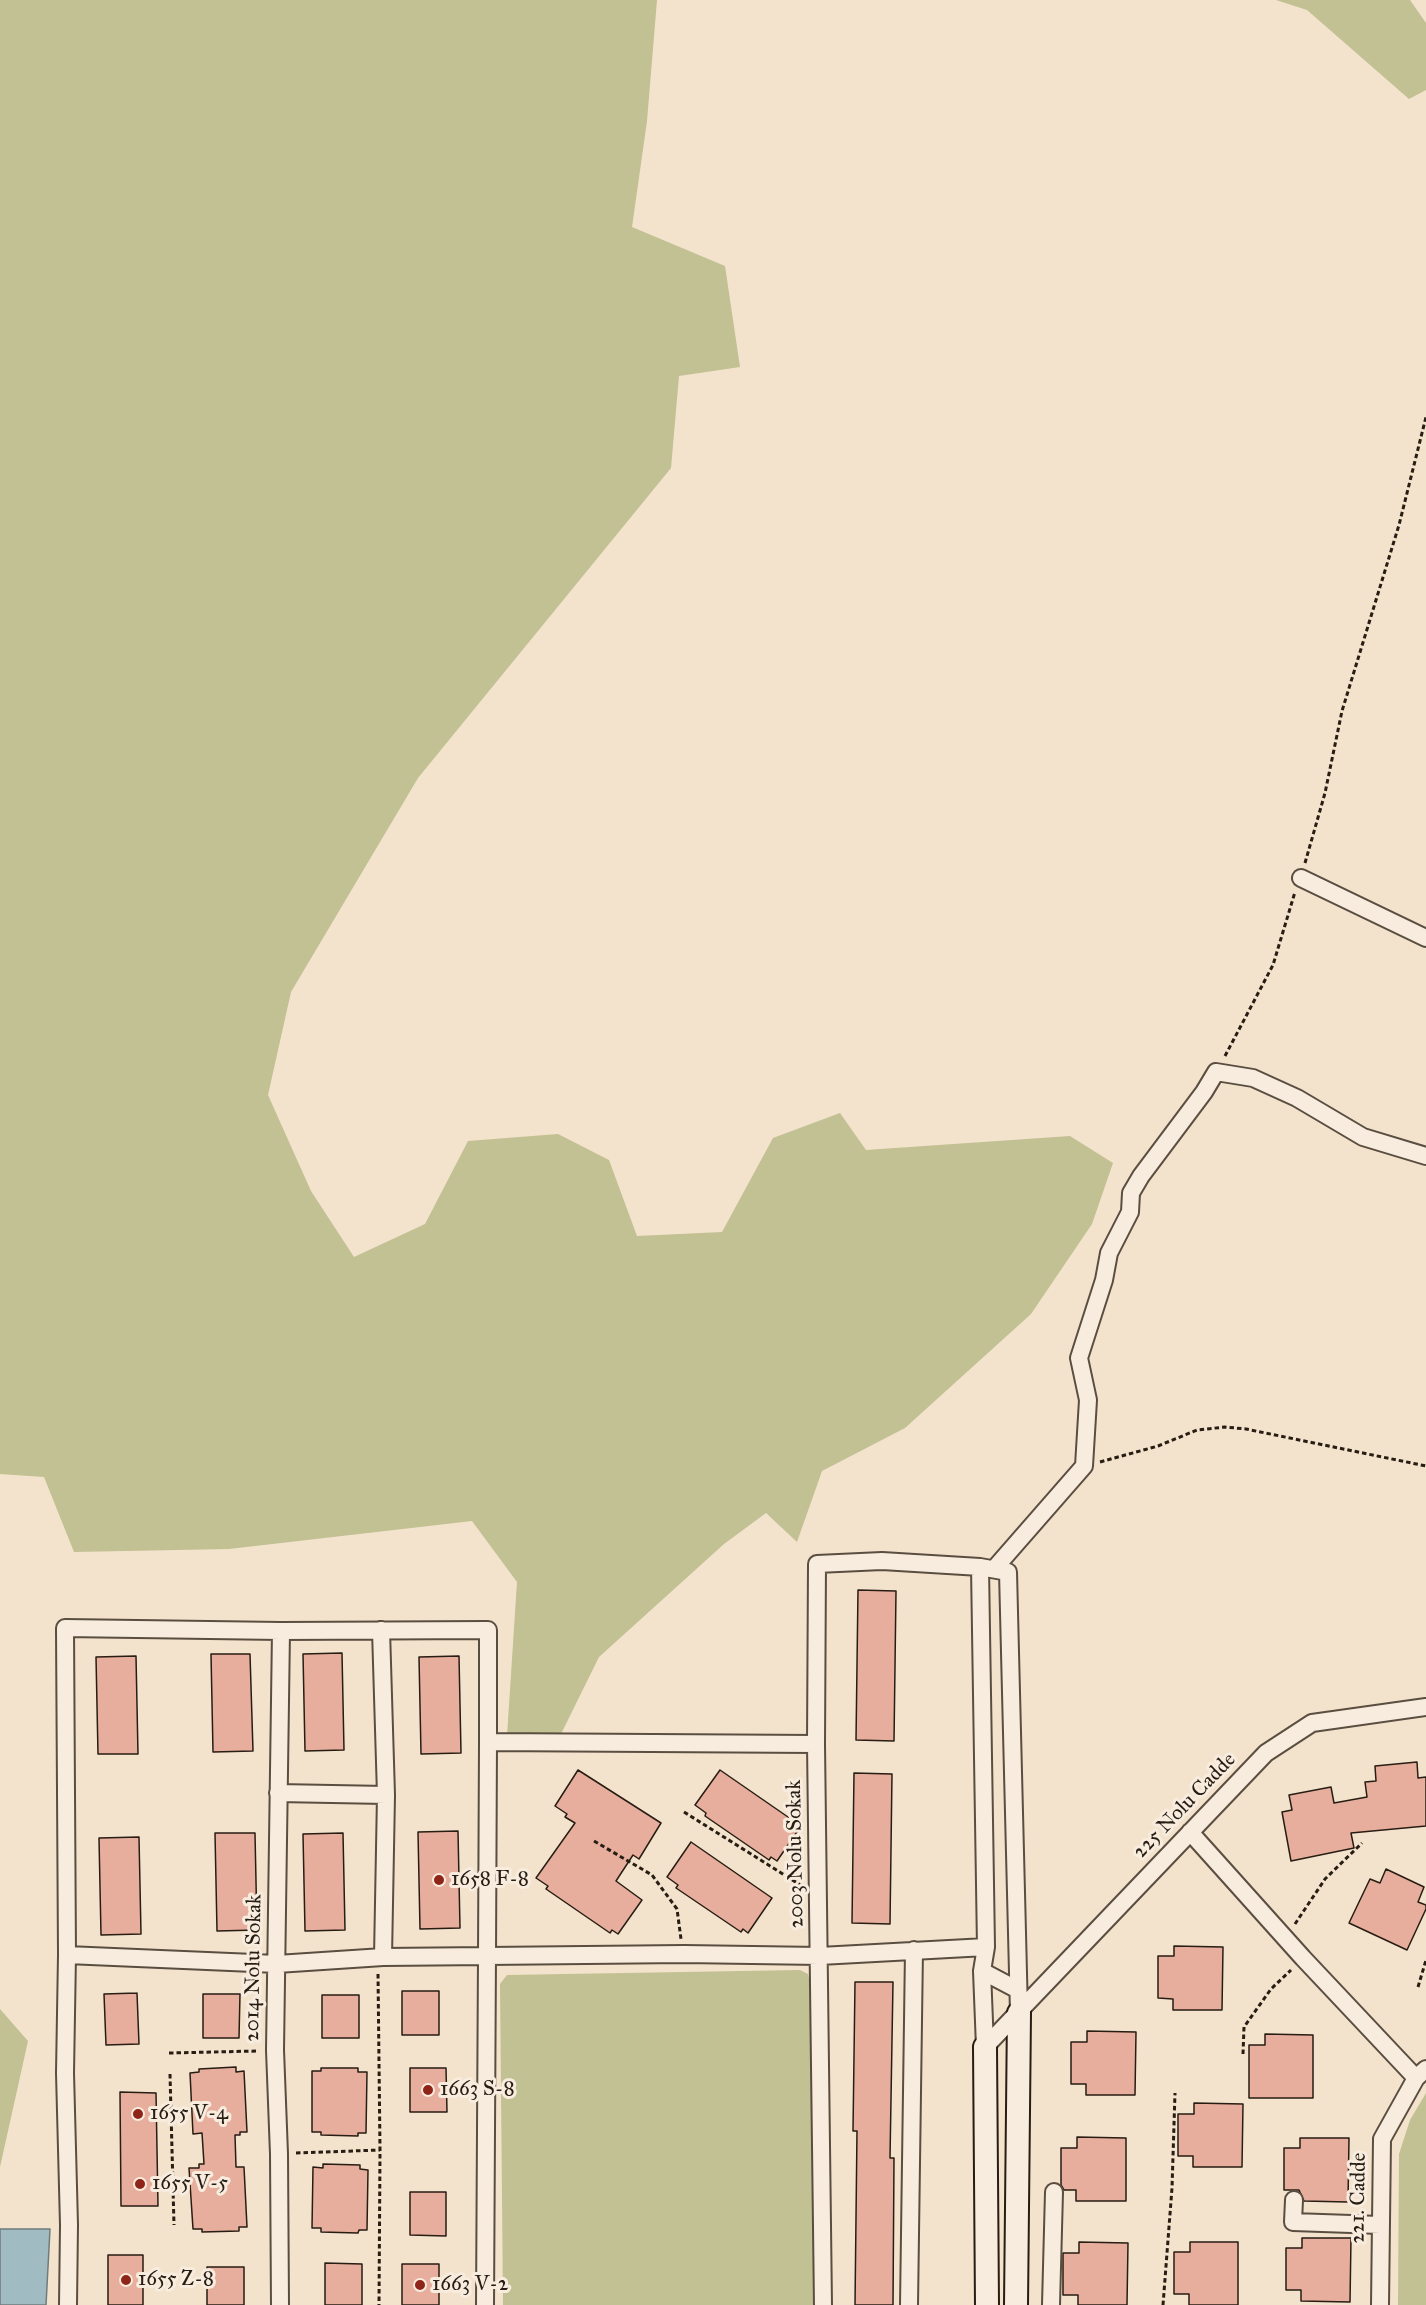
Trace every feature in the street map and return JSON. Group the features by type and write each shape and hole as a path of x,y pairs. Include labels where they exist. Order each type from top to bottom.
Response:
{"street":[{"path":"1301,878 1426,938"},
{"path":"987,2305 985,2047 982,1971 986,1947 987,1568 1084,1466 1089,1400 1079,1358 1104,1280 1109,1253 1130,1212 1131,1193 1141,1176 1204,1092 1216,1072 1253,1078 1297,1098 1363,1137 1426,1156"},
{"name":"2003 Nolu Sokak","path":"824,2305 816,1744 818,1564 882,1561 987,1568"},
{"path":"987,1568 1008,1572 1019,2002 1016,2305"},
{"path":"68,2305 69,2225 64,2073 65,1628 281,1631 488,1630 485,2305"},
{"path":"380,1957 386,1795 381,1630"},
{"name":"2014 Nolu Sokak","path":"280,2305 279,2154 275,2050 281,1631"},
{"name":"225 Nolu Cadde","path":"985,2047 1019,2002 1266,1753 1312,1723 1426,1707"},
{"path":"488,1742 816,1744"},
{"path":"278,1793 386,1795"},
{"path":"1190,1832 1303,1958 1421,2073"},
{"path":"66,1955 277,1964 380,1957 684,1954 820,1956 986,1947"},
{"path":"909,2305 914,1950"},
{"path":"982,1971 1019,2002"},
{"name":"221. Cadde","path":"1380,2305 1382,2139 1421,2073"},
{"path":"1051,2305 1054,2192"},
{"path":"1294,2200 1293,2222 1380,2225"}],"path":[{"path":"1216,1072 1247,1018 1273,965 1290,904 1301,878 1325,793 1342,711 1399,525 1426,417"},
{"path":"1084,1466 1158,1446 1197,1430 1225,1427 1246,1429 1426,1466"},
{"path":"684,1812 819,1897"},
{"path":"594,1840 652,1875 676,1909 684,1954"},
{"path":"1285,1938 1324,1879 1362,1843"},
{"path":"379,2305 380,1957"},
{"path":"1242,2054 1244,2027 1271,1989 1303,1958"},
{"path":"1418,1987 1426,1960"},
{"path":"169,2053 275,2050"},
{"path":"170,2074 174,2225"},
{"path":"1163,2305 1172,2188 1175,2093"},
{"path":"279,2154 380,2150"}],"shaded area":[{"path":"0,0 657,0 647,121 632,227 725,266 740,367 679,376 671,468 418,778 291,992 268,1095 311,1191 354,1257 425,1224 468,1141 558,1134 609,1160 637,1236 722,1232 773,1138 840,1113 866,1150 1070,1136 1113,1163 1092,1224 1031,1314 905,1428 822,1471 797,1542 766,1513 724,1544 599,1657 561,1734 507,1736 517,1582 472,1521 229,1549 74,1552 44,1477 0,1474"},
{"path":"1276,0 1410,0 1426,23 1426,90 1409,99 1307,10"},
{"path":"800,1970 808,1974 810,1984 814,2305 503,2305 500,1984 507,1975"},
{"path":"0,2009 28,2041 0,2167"},
{"path":"1426,2093 1426,2305 1398,2305 1399,2154 1410,2120"}],"water":[{"path":"0,2229 50,2229 46,2305 0,2305"}],"building":[{"path":"858,1590 896,1591 894,1741 856,1740"},
{"path":"342,1653 344,1750 305,1751 303,1654"},
{"path":"211,1654 250,1654 253,1751 213,1752"},
{"path":"136,1656 138,1754 98,1754 96,1657"},
{"path":"459,1656 461,1753 421,1754 419,1657"},
{"path":"1417,1762 1418,1778 1426,1777 1426,1826 1351,1833 1354,1848 1291,1861 1282,1812 1292,1810 1289,1795 1331,1787 1334,1803 1367,1797 1365,1782 1376,1781 1375,1766"},
{"path":"578,1770 661,1823 639,1859 633,1855 616,1881 642,1900 618,1934 612,1930 610,1933 546,1889 548,1886 536,1878 575,1823 565,1817 567,1814 555,1806"},
{"path":"720,1770 801,1826 777,1861 771,1857 769,1860 705,1816 706,1813 695,1805"},
{"path":"854,1773 892,1774 890,1924 852,1923"},
{"name":"1658 F-8","path":"458,1831 460,1928 420,1929 418,1832"},
{"path":"215,1833 255,1833 257,1930 217,1931"},
{"path":"343,1833 345,1930 305,1931 303,1834"},
{"path":"139,1837 141,1934 101,1935 99,1838"},
{"path":"691,1842 772,1898 748,1933 743,1929 741,1932 676,1888 678,1885 667,1877"},
{"path":"1386,1869 1424,1887 1418,1902 1426,1905 1426,1909 1407,1950 1349,1923 1370,1879 1380,1883"},
{"path":"1174,1946 1223,1947 1222,2010 1173,2010 1173,1999 1158,1998 1158,1956 1174,1956"},
{"path":"855,1982 893,1982 890,2158 894,2158 893,2305 855,2305 857,2131 853,2131"},
{"path":"402,1991 439,1991 439,2035 402,2035"},
{"path":"137,1993 139,2044 106,2045 104,1994"},
{"path":"203,1994 240,1994 239,2038 203,2038"},
{"path":"322,1995 359,1995 359,2038 322,2038"},
{"path":"1087,2031 1136,2032 1135,2095 1086,2095 1086,2084 1071,2084 1071,2042 1087,2042"},
{"path":"1265,2034 1313,2035 1313,2098 1249,2098 1249,2045 1265,2045"},
{"path":"236,2067 236,2072 244,2071 247,2132 235,2135 236,2167 244,2167 247,2227 239,2227 239,2231 202,2232 202,2229 193,2229 189,2168 199,2168 199,2164 204,2164 202,2133 193,2134 190,2073 199,2072 199,2069"},
{"path":"321,2068 358,2068 358,2072 367,2072 366,2133 358,2133 358,2136 321,2135 321,2132 312,2132 312,2071 321,2071"},
{"name":"1663 S-8","path":"410,2068 446,2068 447,2112 410,2112"},
{"path":"120,2092 156,2093 158,2206 121,2206"},
{"path":"1194,2103 1243,2104 1242,2167 1193,2167 1193,2156 1178,2156 1178,2114 1194,2114"},
{"path":"1077,2137 1126,2138 1126,2201 1076,2201 1076,2190 1064,2190 1061,2185 1061,2148 1077,2148"},
{"path":"1300,2138 1349,2138 1348,2202 1304,2201 1299,2190 1284,2190 1284,2148 1300,2148"},
{"path":"323,2164 360,2165 360,2169 368,2170 367,2230 359,2230 358,2233 321,2232 321,2228 312,2228 313,2167 323,2168"},
{"path":"410,2192 446,2192 446,2236 410,2235"},
{"path":"1302,2238 1351,2238 1350,2302 1301,2301 1301,2290 1286,2290 1286,2248 1302,2248"},
{"path":"1079,2242 1128,2243 1127,2305 1078,2305 1078,2295 1063,2295 1063,2253 1079,2253"},
{"path":"1190,2242 1238,2242 1238,2305 1189,2305 1189,2294 1174,2294 1174,2252 1190,2252"},
{"name":"1655 Z-8","path":"108,2255 143,2255 143,2305 108,2305"},
{"path":"325,2263 362,2264 362,2305 325,2305"},
{"name":"1663 V-2","path":"402,2264 439,2264 439,2305 402,2305"},
{"path":"207,2267 244,2267 244,2305 207,2305"}],"place":[{"name":"1658 F-8","path":"439,1880"},
{"name":"1663 S-8","path":"428,2090"},
{"name":"1655 V-4","path":"138,2114"},
{"name":"1655 V-5","path":"140,2184"},
{"name":"1655 Z-8","path":"126,2280"},
{"name":"1663 V-2","path":"420,2285"}]}
